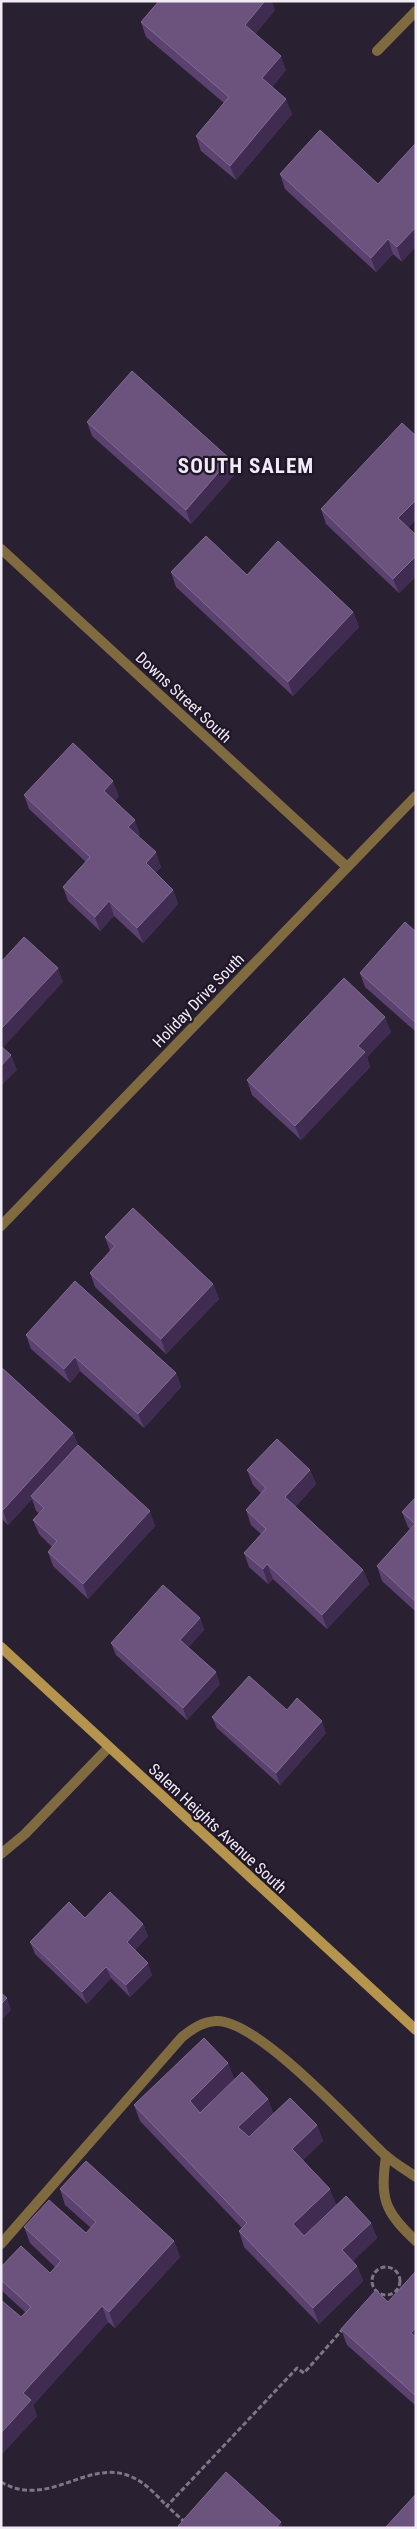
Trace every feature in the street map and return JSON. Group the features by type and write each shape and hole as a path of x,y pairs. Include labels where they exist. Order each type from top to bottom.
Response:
{"street":[{"path":"377,52 416,12"},
{"name":"Downs Street South","path":"1,549 347,867"},
{"name":"Holiday Drive South","path":"1,1226 416,796"},
{"name":"Salem Heights Avenue South","path":"1,1647 416,2030"},
{"path":"1,1854 25,1834 109,1747"},
{"path":"1,2244 182,2037 197,2026 217,2021 241,2027 268,2046 358,2126 386,2156 416,2177"},
{"path":"386,2156 382,2183 384,2201 397,2223 416,2241"}],"path":[{"path":"390,2268 396,2272 400,2282 398,2289 392,2294 384,2295 378,2292 373,2285 376,2272 390,2268"},
{"path":"371,2299 378,2292"},
{"path":"167,2506 297,2368 304,2373 344,2329"},
{"path":"1,2482 12,2488 35,2492 96,2474 130,2476 140,2481 189,2526 188,2528"}],"building":[{"path":"159,1 265,1 245,25 281,56 262,78 286,99 230,166 196,136 229,97 141,22"},
{"path":"320,130 378,184 416,143 416,227 397,247 388,239 371,258 280,174"},
{"path":"132,371 230,459 186,510 87,422"},
{"path":"402,423 416,436 416,500 398,518 416,535 416,556 393,579 321,509"},
{"path":"206,536 247,575 278,541 353,612 288,682 171,572"},
{"path":"73,743 113,781 104,791 135,820 128,827 156,852 146,863 173,890 137,928 109,901 95,917 63,887 90,857 24,795"},
{"path":"405,922 416,932 416,1023 360,973"},
{"path":"24,937 58,968 1,1029 1,962"},
{"path":"344,978 385,1017 358,1046 365,1052 295,1126 247,1080"},
{"path":"1,1046 11,1055 1,1066"},
{"path":"133,1208 213,1284 161,1339 90,1273 115,1246 105,1237"},
{"path":"75,1281 176,1373 138,1414 75,1357 64,1369 26,1335"},
{"path":"1,1367 73,1433 3,1510 1,1508"},
{"path":"277,1439 310,1470 285,1497 363,1570 322,1615 267,1564 263,1569 244,1553 266,1529 246,1510 266,1488 247,1470"},
{"path":"78,1445 150,1511 83,1584 48,1552 57,1541 33,1520 44,1508 31,1496"},
{"path":"416,1497 416,1602 377,1566 415,1524 402,1512"},
{"path":"163,1585 200,1618 180,1640 216,1672 183,1708 111,1643"},
{"path":"249,1676 287,1710 297,1698 322,1721 276,1773 212,1717"},
{"path":"110,1892 143,1924 127,1942 148,1963 126,1985 106,1967 82,1992 30,1942 69,1902 85,1918"},
{"path":"1,1993 7,1998 1,2004"},
{"path":"204,2038 228,2063 190,2101 200,2113 242,2072 268,2099 238,2127 249,2137 290,2098 317,2125 292,2149 330,2189 293,2224 304,2236 346,2196 371,2223 342,2250 357,2266 313,2308 239,2231 247,2223 134,2105"},
{"path":"86,2161 174,2241 109,2312 102,2306 23,2393 31,2400 1,2433 1,2300 21,2317 31,2307 1,2280 1,2267 21,2246 50,2273 61,2261 24,2227 49,2200 86,2233 96,2222 60,2189"},
{"path":"416,2271 416,2327 411,2333 416,2337 416,2396 341,2329 376,2290 388,2302"},
{"path":"226,2472 281,2522 276,2528 180,2528 178,2526"},
{"path":"416,2494 416,2528 385,2528"}],"district":[{"name":"SOUTH SALEM","path":"246,466"}]}
